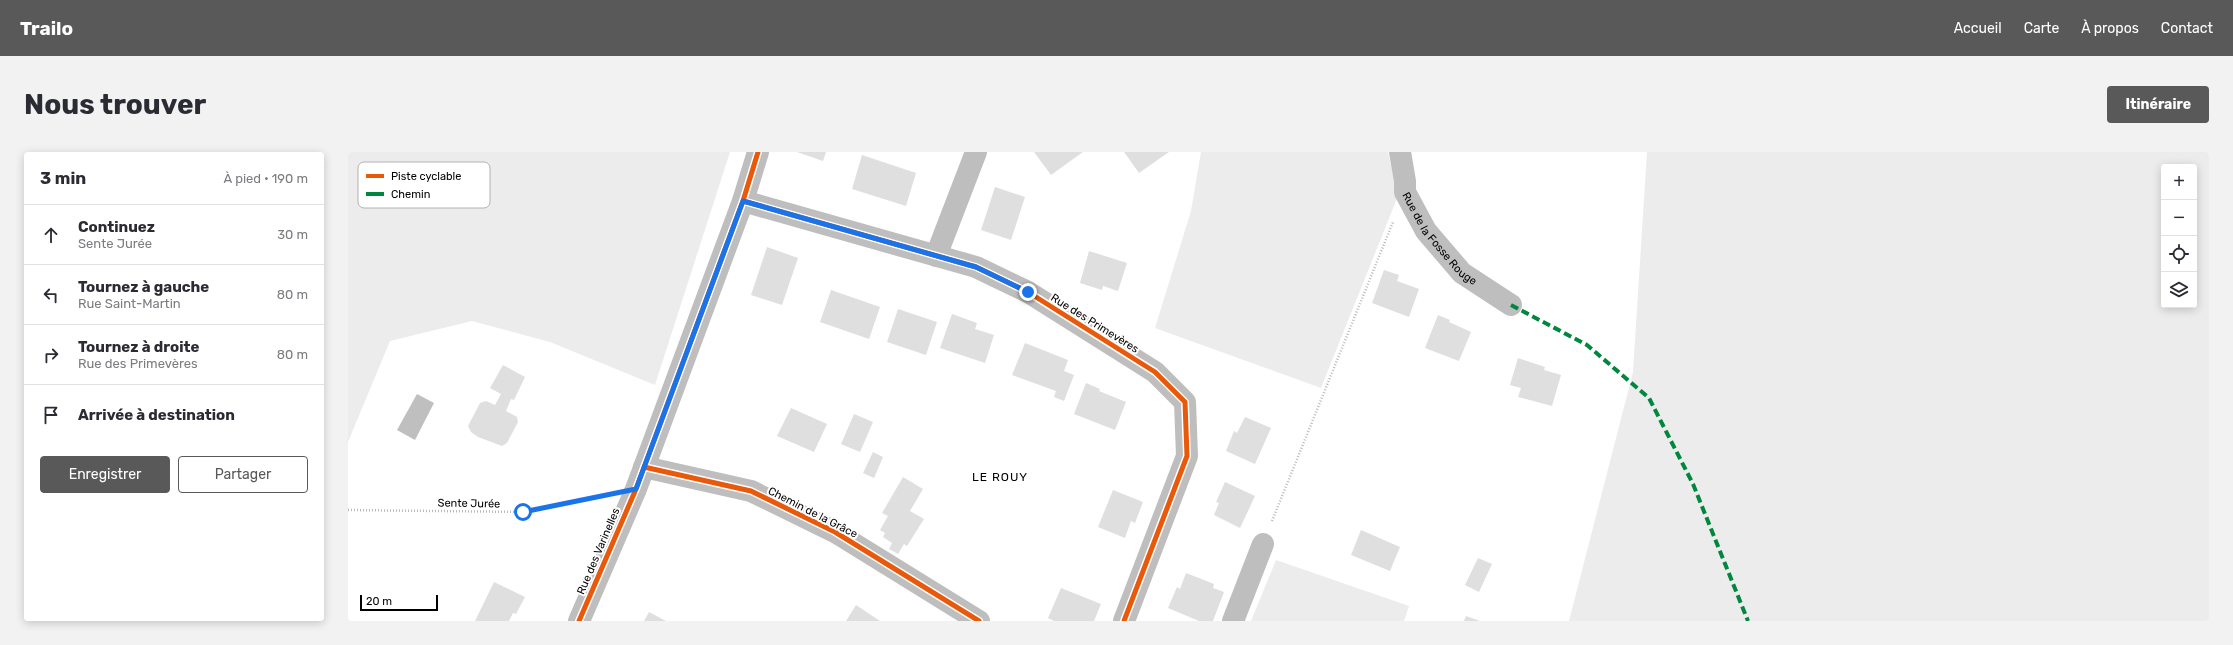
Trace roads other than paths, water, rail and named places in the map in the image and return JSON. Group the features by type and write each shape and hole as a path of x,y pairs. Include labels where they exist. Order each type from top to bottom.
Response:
{"street":[{"name":"Rue des Varinelles","path":"579,621 636,489 743,201 758,152"},
{"path":"936,256 976,152"},
{"name":"Rue de la Fosse Rouge","path":"1400,152 1405,181 1405,192 1426,231 1462,273 1511,306"},
{"name":"Rue des Primevères","path":"743,201 976,267 1028,292 1156,372 1184,402 1187,456 1124,621"},
{"name":"Chemin de la Grâce","path":"644,467 751,491 835,532 979,621"},
{"path":"1233,621 1263,544"}],"district":[{"name":"LE ROUY","path":"1000,477"}]}
